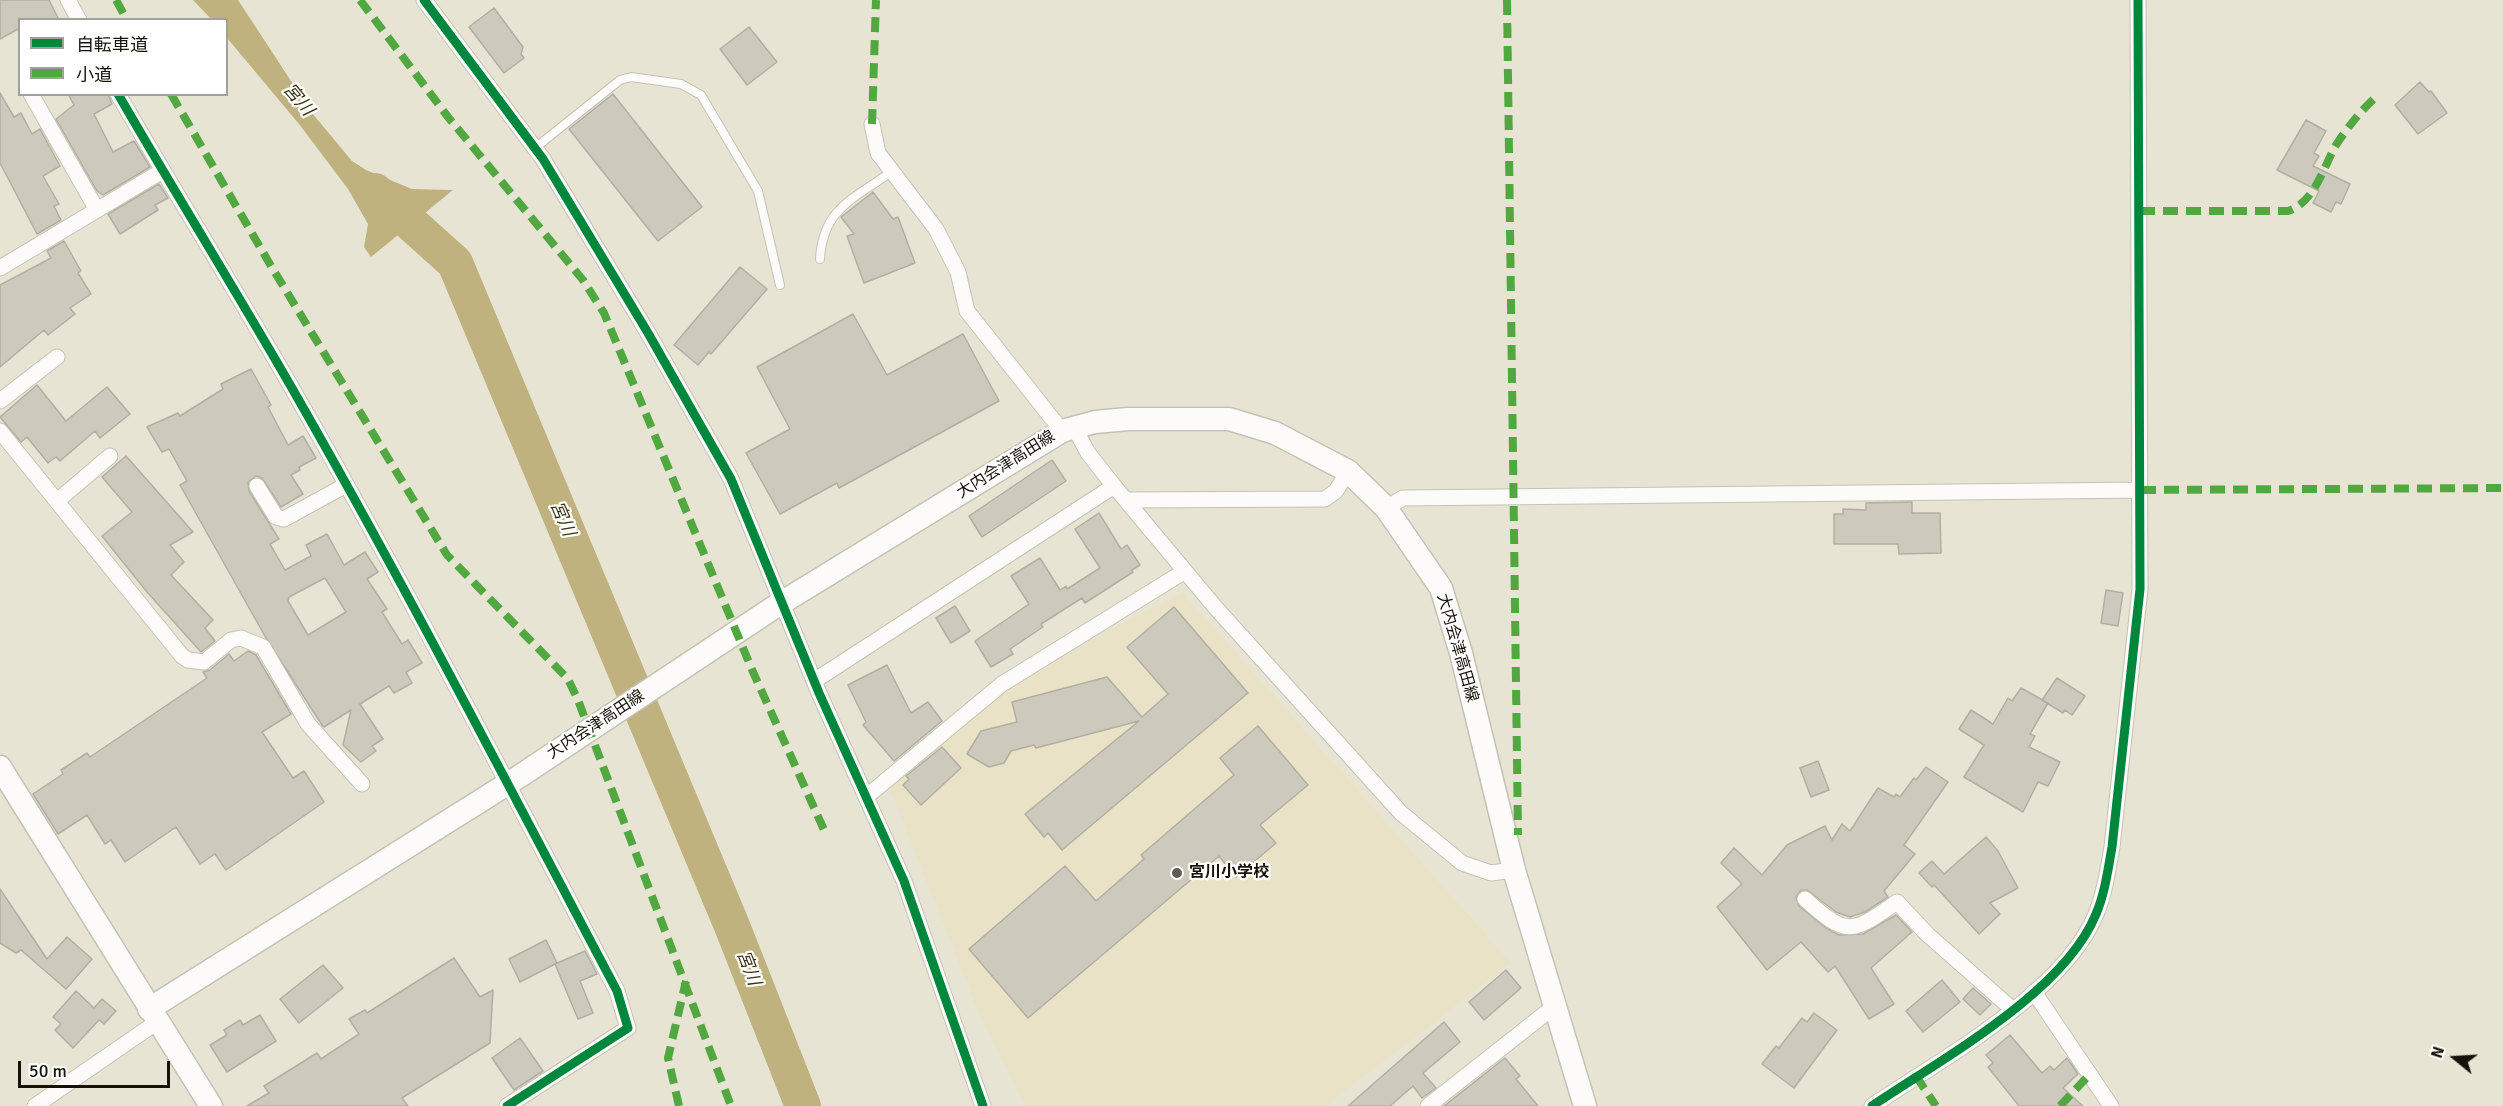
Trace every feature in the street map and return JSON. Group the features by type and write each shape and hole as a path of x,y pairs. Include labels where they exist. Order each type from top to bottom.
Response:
{"main road":[{"name":"大内会津高田線","path":"153,1016 778,606 1068,429 1128,419 1229,419 1275,433 1348,471 1386,508 1441,588 1461,653 1514,870 1584,1105"},
{"path":"0,767 211,1106"}],"street":[{"path":"68,0 78,18"},
{"path":"424,0 535,148 648,333 731,479 778,606 904,882 983,1106"},
{"path":"1872,1106 2012,1009 2065,964 2096,915 2105,885 2112,847 2140,589 2138,0"},
{"path":"32,96 97,210"},
{"path":"119,96 288,382 514,779 617,991 628,1028 507,1106"},
{"path":"872,124 878,153 936,229 958,272 967,311 1185,571 1401,813 1462,863 1491,873 1514,870"},
{"path":"0,268 162,171"},
{"path":"0,401 57,357"},
{"path":"0,431 182,656 188,660 204,662 231,640 241,638 263,647 308,724 362,784"},
{"path":"57,501 110,456"},
{"path":"1126,500 1325,499 1336,491 1348,471"},
{"path":"257,486 276,518 284,519 346,485"},
{"path":"814,681 1114,486"},
{"path":"1386,508 1403,498 2141,490"},
{"path":"866,797 1002,684 1185,571"},
{"path":"1805,899 1830,921 1850,927 1863,925 1898,902 1927,934 2012,1009"},
{"path":"2034,992 2111,1106"},
{"path":"1428,1106 1556,1005"},
{"path":"35,1106 153,1016"}],"lane":[{"path":"535,148 620,80 631,77 681,84 695,90 717,120 758,191 780,285"},
{"path":"820,260 821,240 831,216 891,172"}],"shaded area":[{"name":"宮川小学校","path":"1182,592 1511,963 1326,1106 1025,1106 980,1016 887,782 1004,686"}],"water":[{"path":"193,0 238,0 312,113 352,161 366,170 412,189 453,190 371,257 364,247 368,224 348,189 299,124 228,39 228,18 210,18"}],"building":[{"path":"0,0 49,0 58,18 18,18 18,29 0,39"},
{"path":"494,8 523,47 521,54 524,58 504,73 469,27"},
{"path":"749,27 777,62 747,85 720,49"},
{"path":"2420,82 2429,92 2431,91 2447,113 2418,134 2395,105"},
{"path":"0,93 14,117 21,113 32,134 40,129 60,166 43,176 59,204 54,206 61,220 37,234 0,163"},
{"path":"613,94 702,207 658,241 569,129"},
{"path":"69,96 109,96 112,104 94,114 113,152 134,141 150,167 103,195 97,191 56,119 74,105"},
{"path":"2306,120 2326,131 2314,153 2319,156 2313,166 2350,184 2341,204 2336,202 2331,212 2313,203 2319,191 2277,170"},
{"path":"159,184 168,198 155,205 158,210 120,234 108,214"},
{"path":"873,192 893,219 898,217 915,263 864,283 847,236 854,234 841,217"},
{"path":"64,241 81,271 78,273 91,294 70,308 75,314 48,335 44,330 0,367 0,285 51,258 47,251"},
{"path":"740,267 767,289 711,354 709,352 698,365 674,345"},
{"path":"853,314 887,375 963,334 999,401 839,488 837,483 780,514 746,453 790,429 757,367"},
{"path":"251,369 271,405 268,407 288,445 303,436 316,458 299,467 300,470 291,475 303,494 281,507 262,478 256,476 248,482 249,491 279,539 270,544 285,570 311,556 306,545 327,534 344,565 365,552 378,572 367,579 387,609 382,612 402,644 408,640 422,663 406,672 412,683 394,693 389,686 360,704 383,739 372,746 376,751 361,762 343,745 351,710 324,727 322,725 266,638 180,485 187,481 169,449 162,452 147,427 178,413 180,416 223,389 221,384","holes":["325,578 346,612 308,635 288,601 289,597"]},
{"path":"37,385 66,421 107,387 130,414 100,438 95,431 60,461 56,457 48,463 27,437 21,442 0,417"},
{"path":"126,456 193,532 170,545 184,562 171,575 213,620 205,628 215,641 201,652 147,592 102,536 132,512 102,477"},
{"path":"1052,460 1066,481 982,537 969,516"},
{"path":"1912,502 1912,513 1940,513 1941,553 1899,554 1898,544 1834,544 1834,514 1843,514 1843,509 1866,510 1866,503"},
{"path":"1099,513 1121,549 1127,545 1140,565 1085,603 1082,598 1041,624 1043,627 1010,649 1013,654 991,667 975,641 1029,604 1011,576 1040,558 1060,590 1066,586 1067,589 1100,568 1075,529"},
{"path":"2106,590 2123,593 2118,626 2101,623"},
{"path":"955,606 970,631 951,643 936,618"},
{"path":"1174,607 1248,693 1062,850 1048,833 1044,837 1025,814 1139,721 1036,748 1034,745 1011,751 1004,763 989,767 967,754 981,731 1017,722 1012,702 1107,677 1142,717 1168,694 1127,647"},
{"path":"248,651 256,655 291,714 262,732 293,778 304,771 324,802 226,870 215,854 200,864 176,827 125,862 111,840 105,844 87,815 58,834 33,794 63,774 61,770 87,753 90,757 207,678 203,672 210,670 229,654 234,661"},
{"path":"887,665 911,713 928,702 942,721 894,761 863,725 866,722 848,685"},
{"path":"2057,678 2085,696 2072,715 2065,710 2063,713 2042,700"},
{"path":"2021,688 2048,703 2030,734 2035,736 2029,747 2060,762 2048,786 2038,782 2023,812 1964,777 1984,745 1959,729 1971,710 1993,724 2008,698 2012,701"},
{"path":"1258,726 1308,785 1260,825 1276,843 1236,877 1219,856 1028,1018 969,949 1065,866 1096,901 1144,859 1141,855 1234,775 1220,758"},
{"path":"942,747 961,768 921,805 903,785 909,779 906,776"},
{"path":"1818,761 1829,790 1811,797 1800,768"},
{"path":"1926,767 1948,782 1904,845 1915,854 1884,891 1888,897 1865,912 1850,917 1836,912 1807,890 1801,890 1796,897 1799,906 1826,928 1839,935 1863,934 1896,915 1912,932 1871,968 1894,1004 1869,1019 1835,966 1828,972 1801,942 1767,970 1717,907 1742,884 1721,863 1734,848 1762,875 1787,845 1825,826 1832,840 1842,824 1850,831 1878,788 1894,797 1896,794 1900,797 1914,778 1916,780"},
{"path":"1986,837 1998,851 2018,888 1990,903 2000,914 1979,934 1934,885 1932,887 1919,873 1932,861 1944,874"},
{"path":"0,889 47,959 67,937 92,959 66,989 21,950 16,953 0,943"},
{"path":"546,940 557,963 520,982 509,959"},
{"path":"585,951 597,974 580,981 593,1013 578,1019 555,964"},
{"path":"454,958 480,997 493,990 490,1043 402,1098 408,1106 247,1106 269,1093 264,1086 317,1053 321,1059 359,1034 349,1019 365,1010 367,1013"},
{"path":"323,965 343,988 299,1023 280,999"},
{"path":"1506,970 1521,988 1484,1020 1469,1002"},
{"path":"1942,980 1960,1002 1923,1032 1906,1011"},
{"path":"1973,988 1991,1004 1980,1015 1963,999"},
{"path":"76,991 94,1008 102,999 116,1011 104,1024 99,1020 73,1048 55,1030 61,1024 53,1017"},
{"path":"1814,1013 1837,1030 1794,1088 1762,1064 1776,1046 1779,1048 1802,1018 1807,1022"},
{"path":"260,1015 276,1041 227,1072 210,1045 227,1035 224,1030 240,1020 243,1025"},
{"path":"1444,1022 1460,1042 1423,1073 1436,1088 1422,1098 1413,1086 1390,1106 1348,1106"},
{"path":"2010,1035 2042,1073 2050,1066 2054,1070 2067,1058 2078,1074 2063,1088 2083,1106 2019,1106 1988,1067 1993,1063 1986,1055"},
{"path":"520,1038 543,1071 514,1090 492,1058"},
{"path":"1505,1058 1520,1076 1516,1079 1538,1106 1444,1106"}],"waterway":[{"name":"宮川","path":"375,191 455,263 732,926 803,1106"}],"marked path":[{"path":"116,0 126,18"},
{"path":"360,0 448,117 583,280 604,313 753,672 825,832"},
{"path":"872,124 876,0"},
{"path":"1507,0 1518,835"},
{"path":"2140,211 2288,211 2297,207 2312,192 2345,132 2378,95"},
{"path":"172,96 271,266 447,555 568,679 578,700 731,1106"},
{"path":"2141,490 2503,488"},
{"path":"679,1106 668,1058 686,981"},
{"path":"2060,1106 2091,1073"},
{"path":"1916,1076 1936,1106"}],"cycle path":[{"path":"424,0 543,159 648,333 731,479 819,693 904,881 983,1106"},
{"path":"1872,1106 1998,1022 2057,971 2080,943 2096,914 2104,889 2112,847 2140,589 2138,0"},
{"path":"119,96 332,458 456,685 617,991 628,1028 507,1106"}],"place":[{"name":"宮川小学校","path":"1177,873"}]}
